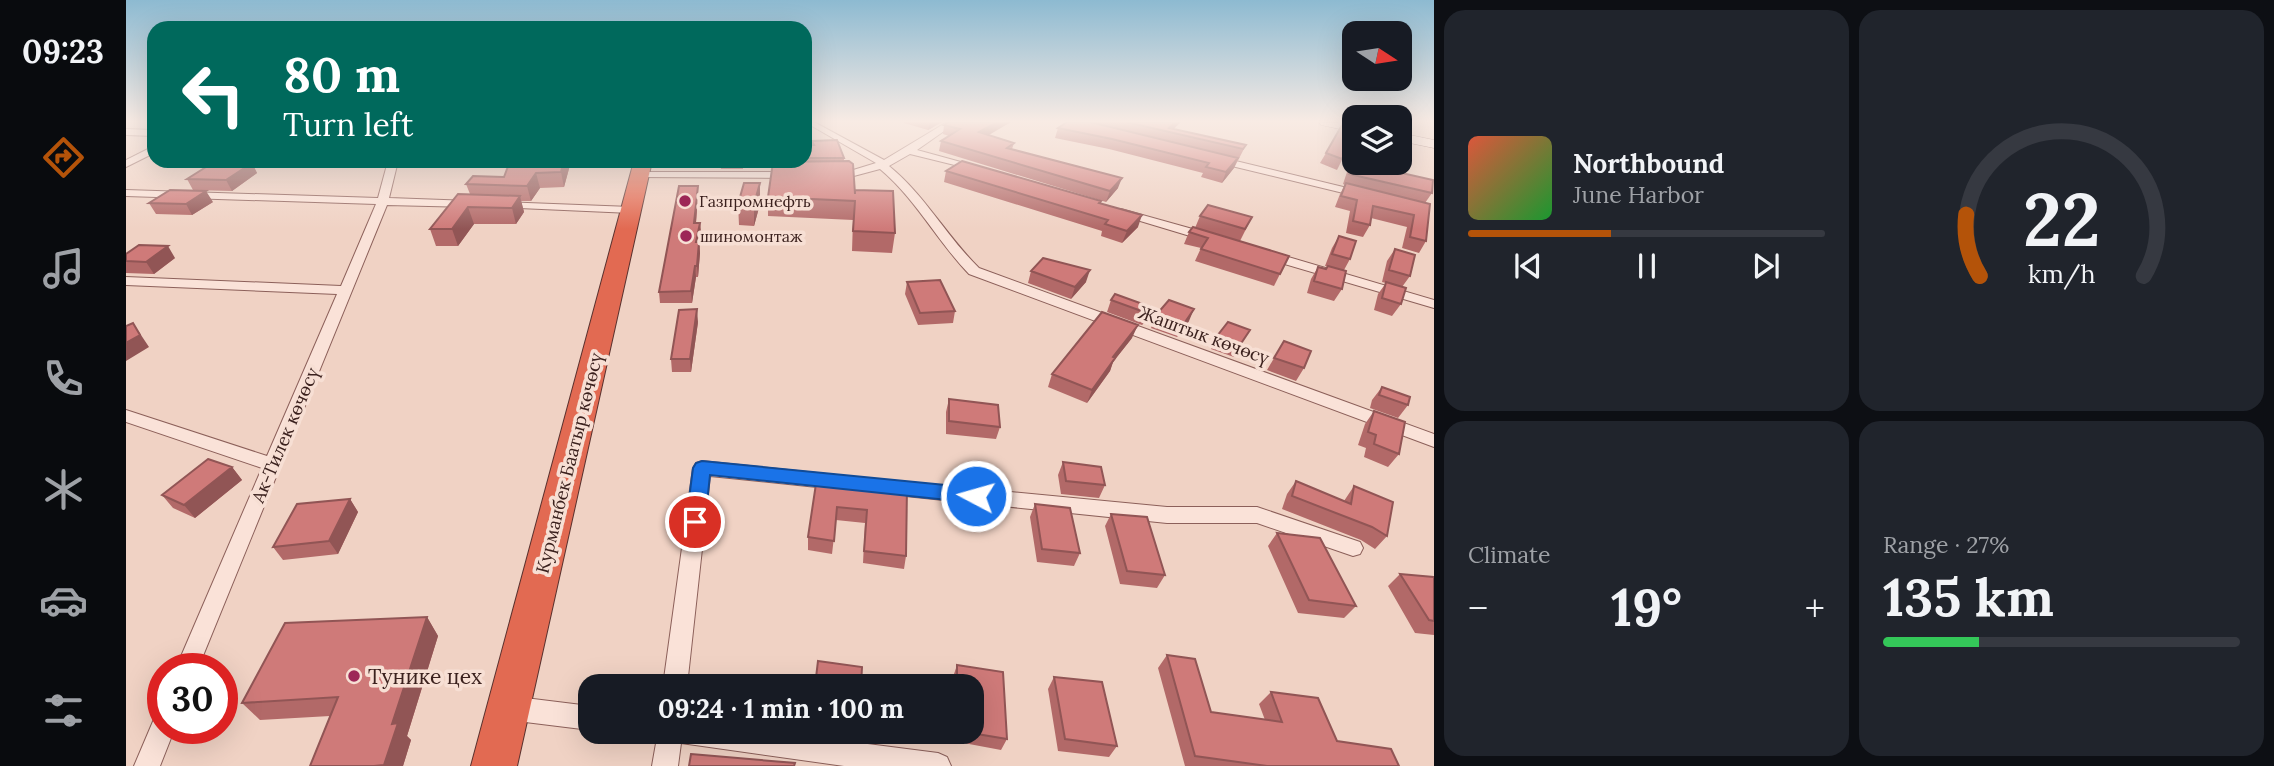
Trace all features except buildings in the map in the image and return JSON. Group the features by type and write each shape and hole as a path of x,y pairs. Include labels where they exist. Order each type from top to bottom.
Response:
{"highway":[{"name":"Курманбек Баатыр көчөсү","path":"494,766 642,168"}],"street":[{"name":"Жаштык көчөсү","path":"871,158 902,180 920,200 960,258 974,271 1434,441"},
{"path":"824,175 860,174 896,158"},
{"path":"935,158 987,173"},
{"path":"1213,158 1381,199"},
{"name":"Ак-Тилек көчөсү","path":"193,653 383,201 391,168"},
{"path":"642,168 811,175"},
{"path":"126,193 631,210"},
{"path":"1105,208 1224,242"},
{"path":"1250,250 1434,304"},
{"path":"126,281 346,290"},
{"path":"126,416 273,465"},
{"path":"676,674 702,468 1167,515 1257,515 1353,548"},
{"path":"508,707 578,717"},
{"path":"147,766 156,744"},
{"path":"665,766 668,744"},
{"path":"774,744 938,766"}],"place":[{"name":"Газпромнефть","path":"685,201"},
{"name":"шиномонтаж","path":"686,236"},
{"name":"Тунике цех","path":"354,676"}],"route":[{"path":"695,522 702,468 976,496"}]}
